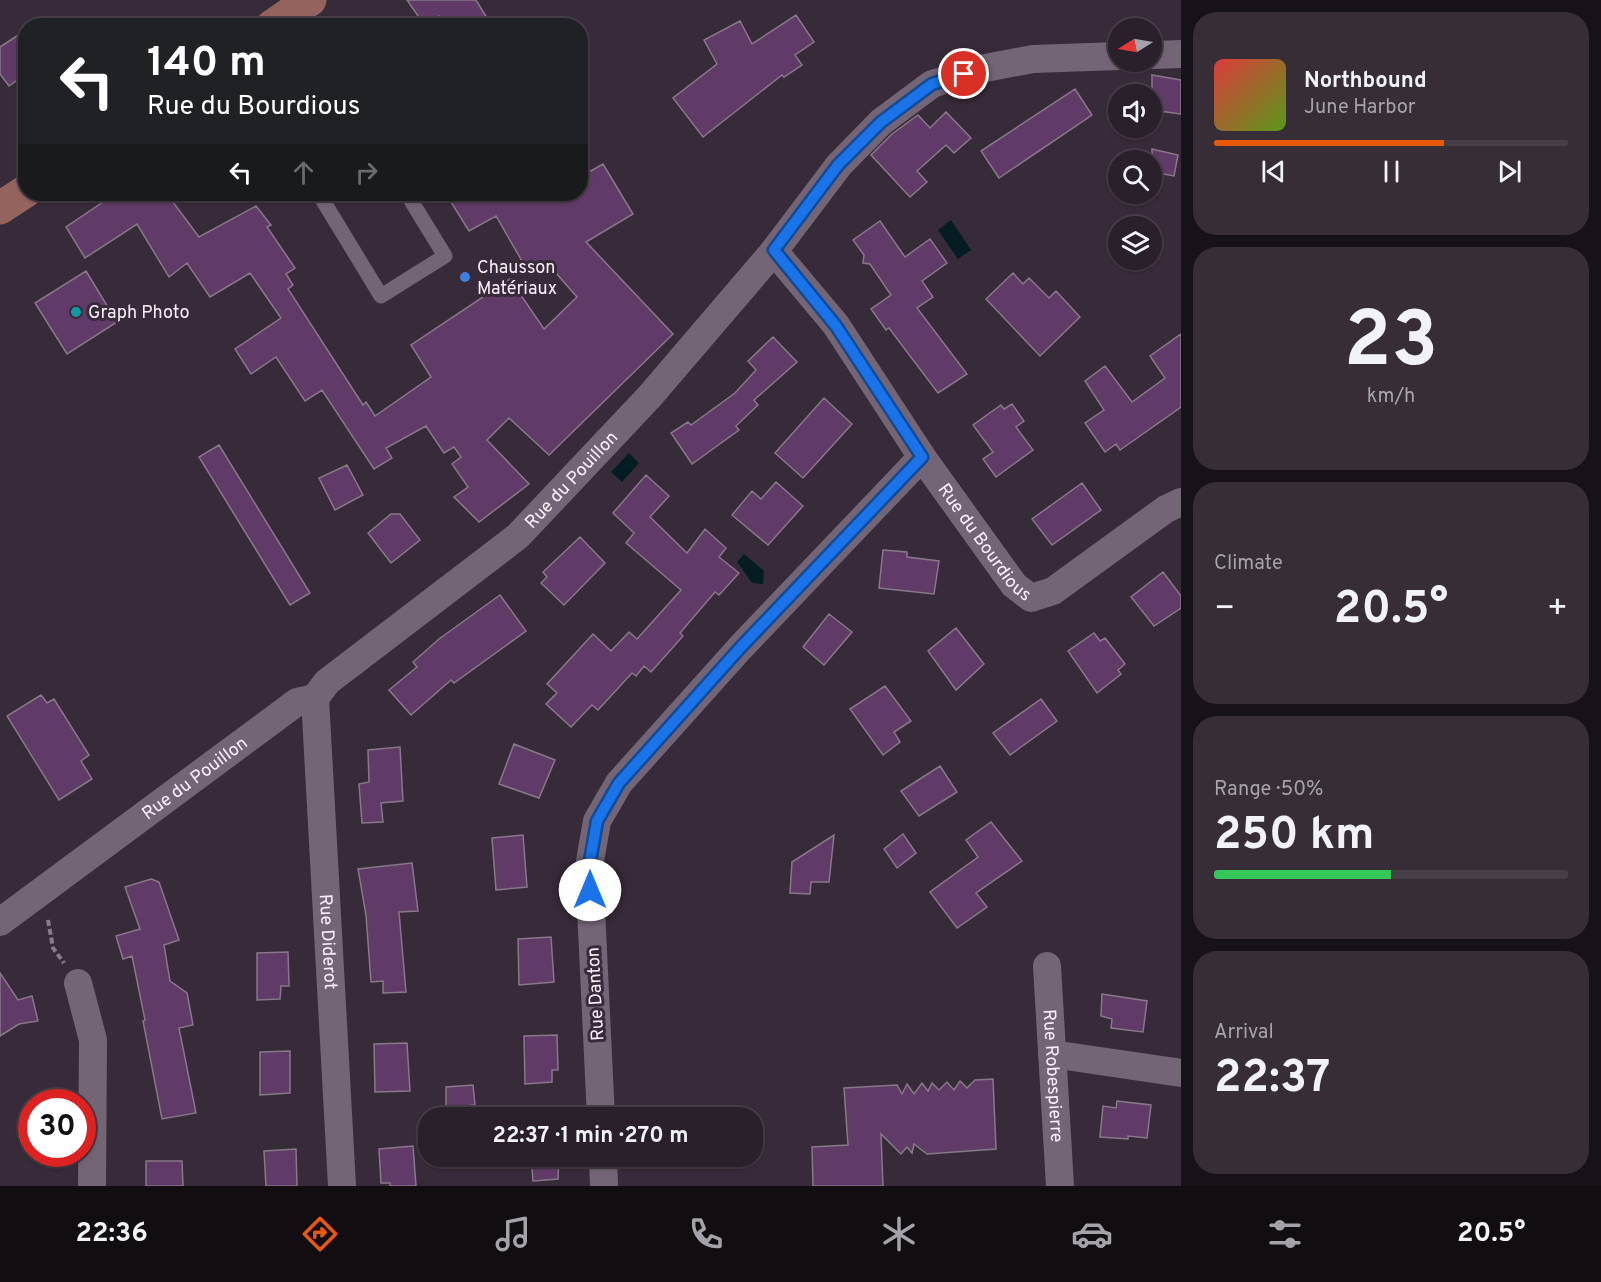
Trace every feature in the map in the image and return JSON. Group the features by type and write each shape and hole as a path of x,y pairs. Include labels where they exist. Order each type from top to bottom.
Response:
{"main road":[{"path":"284,18 310,0"},
{"path":"0,208 18,196"}],"street":[{"path":"1162,55 1181,54"},
{"name":"Rue du Pouillon","path":"0,922 297,702 315,698 327,682 518,536 650,396 774,250 838,165 881,122 932,84 980,69 1033,59 1108,56"},
{"name":"Rue du Bourdious","path":"774,250 836,326 922,457 1014,585 1031,598 1053,591 1166,509 1181,502"},
{"name":"Rue Danton","path":"600,1107 589,867 597,821 619,783 740,648 922,457"},
{"name":"Rue Diderot","path":"315,698 342,1186"},
{"name":"Rue Robespierre","path":"1047,966 1060,1186"},
{"path":"78,983 93,1040 92,1186"},
{"path":"1052,1054 1181,1073"},
{"path":"603,1167 604,1186"}],"lane":[{"path":"323,201 381,296 445,256 411,201"}],"path":[{"path":"42,892 53,948 78,983"}],"shaded area":[{"path":"951,220 971,250 958,259 938,230"},
{"path":"629,453 639,463 622,482 611,472"},
{"path":"744,554 764,571 763,584 752,583 737,562"}],"building":[{"path":"407,0 476,0 487,18 440,18 439,16 419,18"},
{"path":"796,15 814,42 795,55 802,65 784,77 782,75 703,137 673,98 717,64 704,40 740,21 752,44"},
{"path":"18,35 18,80 9,86 0,74 0,47"},
{"path":"1152,75 1181,80 1181,114 1162,111 1162,84 1152,84"},
{"path":"1075,89 1092,115 999,178 981,151"},
{"path":"946,112 971,138 954,153 946,145 917,171 927,182 910,197 871,155 892,134 918,115 930,128"},
{"path":"1162,151 1178,155 1174,176 1162,174"},
{"path":"603,164 633,214 586,242 673,334 549,455 509,418 487,440 529,484 479,522 454,497 468,487 452,464 461,457 454,447 444,453 426,426 386,448 392,458 374,469 322,390 305,401 276,357 251,374 235,349 281,318 250,273 210,297 187,263 169,277 137,224 85,258 66,227 105,201 172,201 199,237 256,206 271,225 267,227 295,268 286,274 293,285 288,289 363,405 366,402 375,416 431,377 411,345 510,279 544,329 577,297 548,264 530,275 496,216 469,231 450,201 588,201 588,172"},
{"path":"880,221 905,257 930,239 947,263 922,281 933,297 917,308 967,374 938,393 889,328 886,330 871,309 891,295 870,264 863,263 864,255 853,240"},
{"name":"Graph Photo","path":"86,271 117,322 67,354 35,303"},
{"path":"1013,273 1023,284 1029,278 1049,298 1056,291 1080,317 1040,356 986,299"},
{"path":"1181,334 1181,407 1120,450 1116,444 1105,452 1085,423 1104,410 1085,381 1105,366 1132,402 1165,378 1150,356"},
{"path":"773,337 797,362 754,400 758,405 736,426 739,430 692,464 671,433 688,422 691,425 735,393 756,370 748,361"},
{"path":"824,398 852,424 803,478 775,453"},
{"path":"1012,404 1024,421 1016,427 1033,450 996,477 983,459 993,452 973,425 1001,405 1004,409"},
{"path":"219,445 310,593 290,605 199,457"},
{"path":"347,465 363,495 335,510 319,478"},
{"path":"646,475 669,496 650,517 687,553 705,529 726,548 719,557 739,573 719,595 715,592 680,633 683,636 651,672 644,666 636,676 632,673 598,710 592,705 571,727 546,704 557,693 547,684 593,634 611,651 629,632 637,639 681,590 626,543 634,533 613,513"},
{"path":"776,482 803,506 768,545 732,515 752,491 761,499"},
{"path":"1082,483 1101,510 1052,545 1032,519"},
{"path":"391,514 400,514 420,540 391,563 368,533"},
{"path":"580,537 605,563 564,605 541,583 547,577 543,572"},
{"path":"883,550 907,552 907,557 939,561 934,594 879,588"},
{"path":"1163,572 1181,596 1181,608 1154,626 1131,597"},
{"path":"500,595 526,631 454,683 451,680 411,715 389,690 417,667 413,662 439,639"},
{"path":"829,614 852,632 824,665 803,647"},
{"path":"956,628 984,664 956,690 928,651"},
{"path":"1094,633 1100,641 1105,638 1125,664 1118,670 1121,674 1097,693 1068,651"},
{"path":"885,686 911,721 894,732 900,742 883,755 850,709"},
{"path":"41,695 47,703 54,699 89,755 81,761 92,779 59,800 7,716"},
{"path":"1041,699 1057,721 1010,755 993,733"},
{"path":"514,744 555,760 539,798 499,784"},
{"path":"400,747 403,801 381,803 383,822 362,823 359,784 369,782 368,750"},
{"path":"940,766 957,792 919,816 901,791"},
{"path":"991,822 1022,861 976,893 987,907 957,928 930,892 978,857 966,840"},
{"path":"903,834 916,853 897,868 884,849"},
{"path":"523,835 527,887 496,890 492,838"},
{"path":"834,835 829,882 811,882 810,894 790,893 792,862"},
{"path":"412,863 418,911 399,912 406,992 383,993 383,981 371,982 366,915 358,869"},
{"path":"151,879 159,882 179,940 164,945 170,981 187,993 193,1025 179,1028 196,1113 162,1119 132,956 123,959 116,936 140,929 125,887"},
{"path":"551,937 554,982 519,985 518,939"},
{"path":"288,952 289,986 281,986 280,999 257,1000 257,953"},
{"path":"0,973 18,1000 32,996 38,1021 19,1024 0,1036"},
{"path":"1102,994 1147,1001 1143,1032 1111,1028 1112,1019 1101,1016"},
{"path":"557,1035 558,1070 552,1070 552,1082 525,1084 524,1036"},
{"path":"407,1043 410,1091 375,1092 374,1044"},
{"path":"290,1051 290,1093 260,1095 260,1052"},
{"path":"993,1079 996,1149 927,1154 914,1144 912,1153 907,1147 901,1154 881,1134 883,1186 813,1186 812,1147 848,1145 844,1088 897,1085 902,1094 907,1084 914,1094 922,1083 928,1091 932,1083 939,1090 947,1082 954,1090 960,1081 967,1088 975,1080"},
{"path":"473,1085 475,1105 446,1107 446,1087"},
{"path":"1117,1101 1151,1105 1147,1138 1100,1137 1103,1106 1116,1108"},
{"path":"413,1146 416,1186 390,1186 390,1183 381,1183 379,1149"},
{"path":"296,1149 297,1186 266,1186 264,1151"},
{"path":"146,1161 182,1161 183,1186 146,1186"},
{"path":"532,1167 559,1167 558,1179 533,1181"}],"place":[{"name":"Chausson Matériaux","path":"465,277"},
{"name":"Graph Photo","path":"76,312"}],"route":[{"path":"590,890 589,867 597,821 619,783 740,648 922,457 836,326 774,250 838,165 881,122 932,84 964,74"}]}
